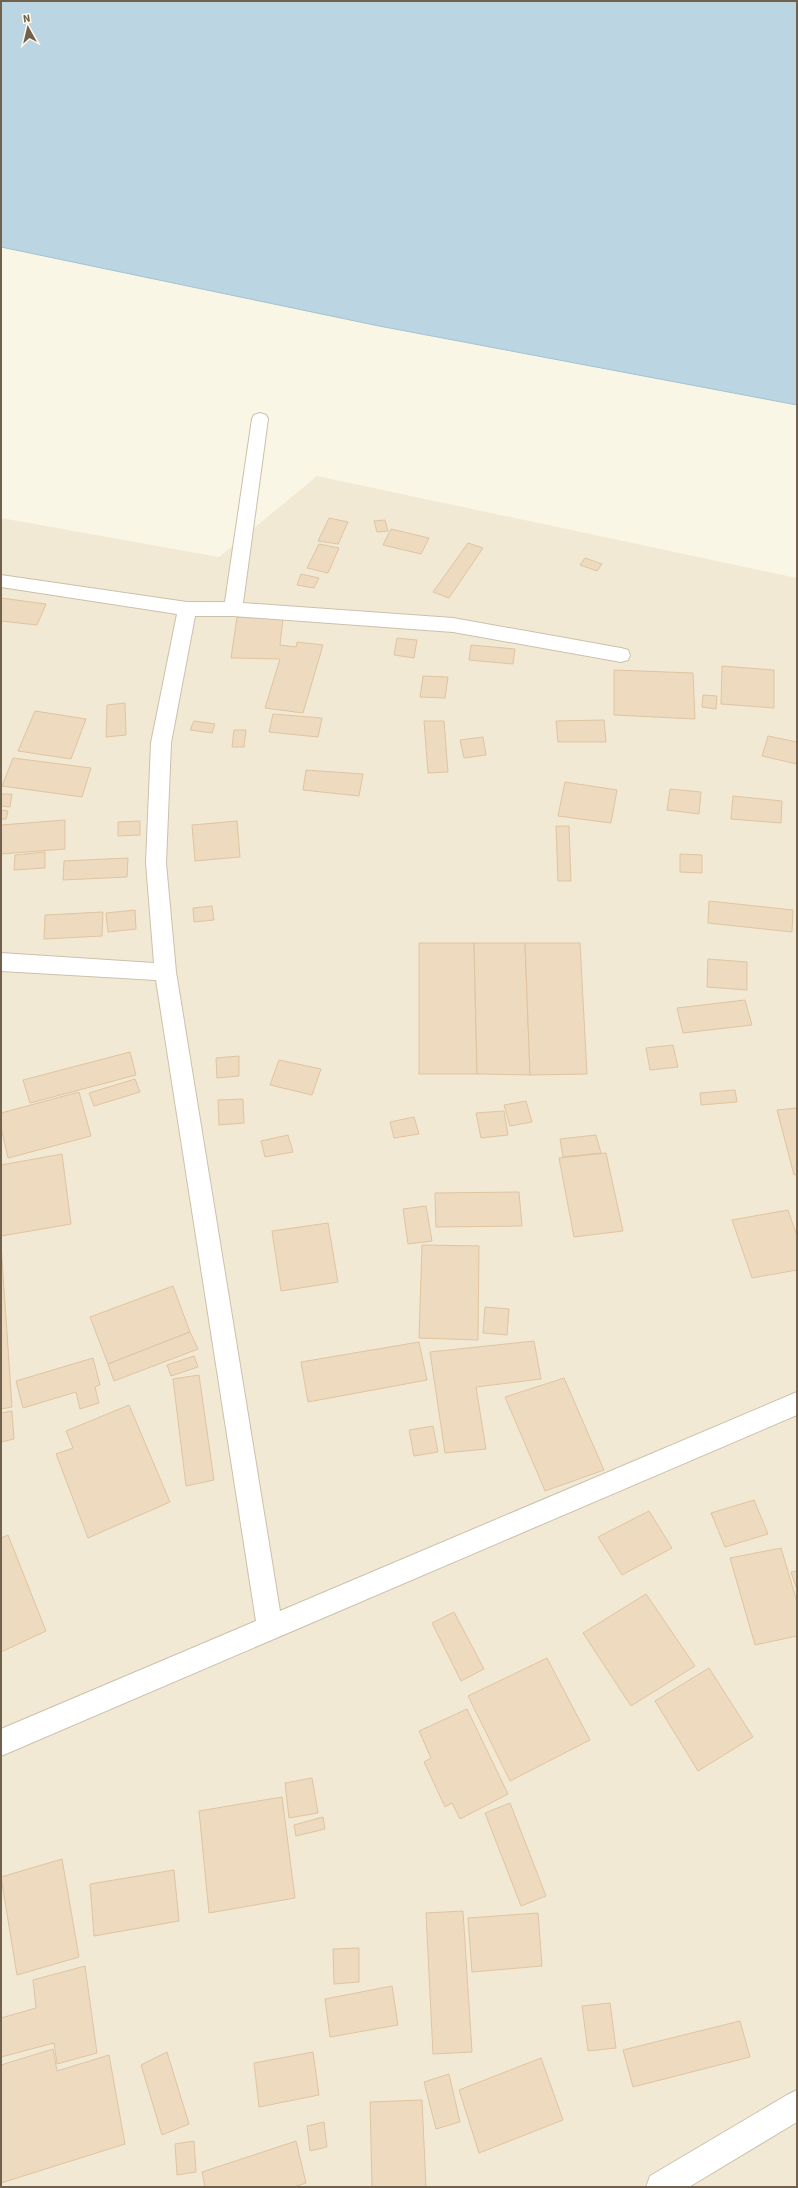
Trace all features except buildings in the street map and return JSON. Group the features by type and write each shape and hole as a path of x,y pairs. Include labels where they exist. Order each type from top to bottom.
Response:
{"street":[{"path":"232,609 260,419"},
{"path":"1,581 187,609 232,609 453,625 621,655"},
{"path":"187,609 161,743 156,864 165,972 270,1627"},
{"path":"1,962 165,972"},
{"path":"1,1743 797,1403"},
{"path":"661,2187 797,2105"}],"shaded area":[{"path":"317,476 797,578 797,2187 1,2187 1,518 219,557"}],"water":[{"path":"1,1 797,1 797,405 379,326 1,247"}]}
